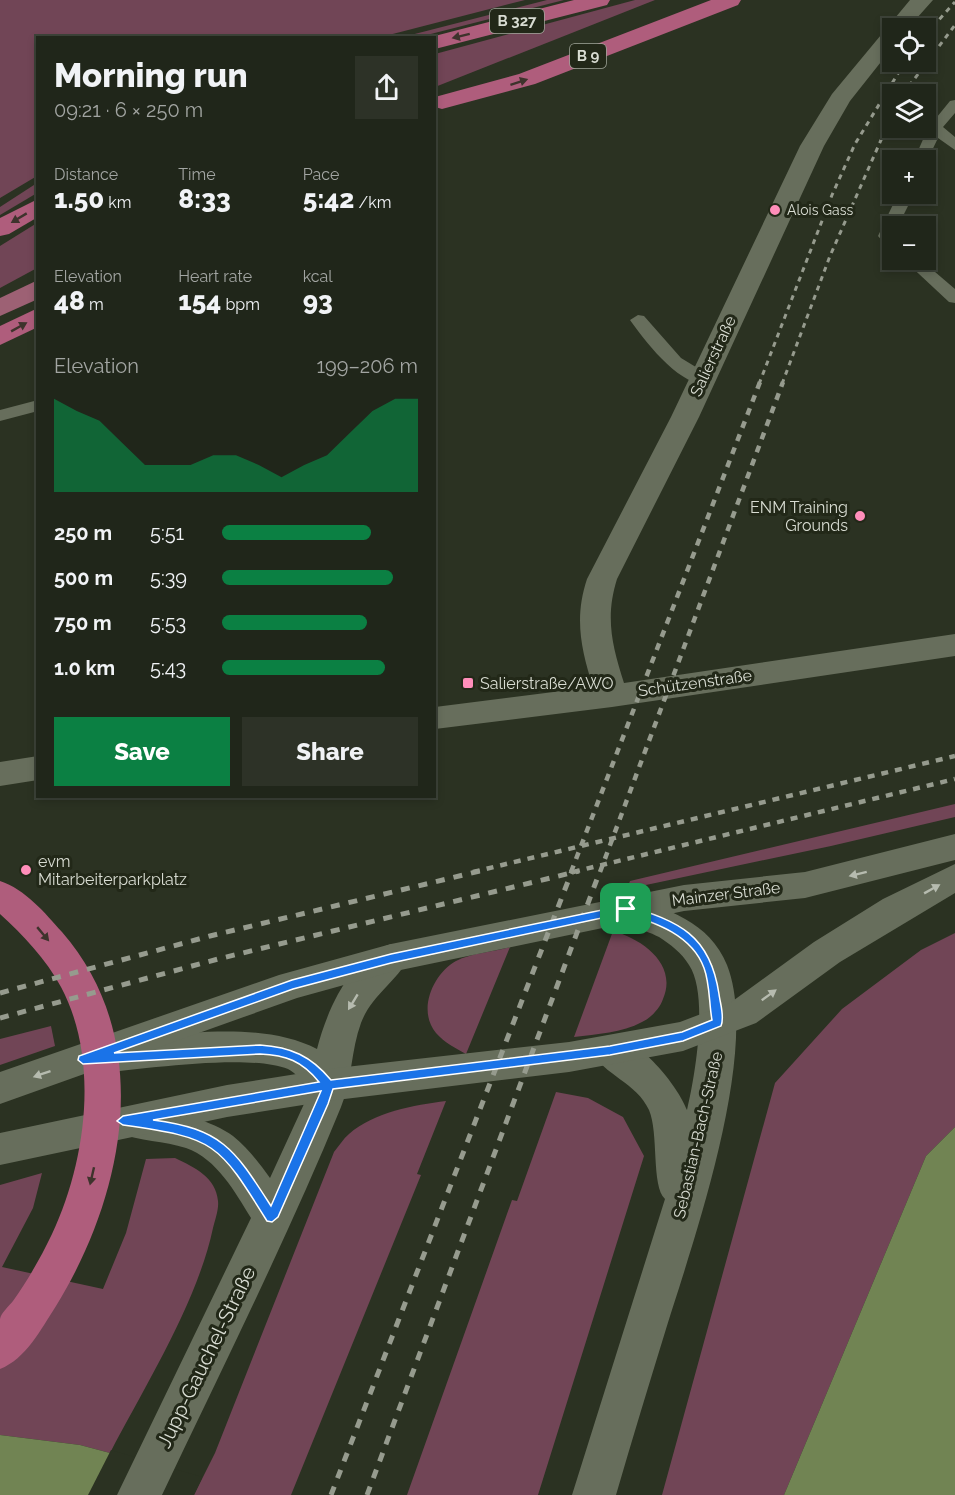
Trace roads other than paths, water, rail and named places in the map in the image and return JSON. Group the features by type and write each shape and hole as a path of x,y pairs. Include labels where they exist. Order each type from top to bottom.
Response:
{"highway":[{"name":"B 327","path":"436,42 599,0"},
{"name":"B 9","path":"438,103 501,70 673,0"},
{"name":"B 9","path":"438,103 527,79 730,0"},
{"path":"0,229 36,207"},
{"path":"0,337 36,317"},
{"path":"0,894 41,930 64,960 90,1012 97,1041 102,1096 99,1148 83,1211 53,1274 0,1350"}],"main road":[{"path":"0,308 36,289"}],"street":[{"path":"906,18 922,0"},
{"name":"Salierstraße","path":"612,696 592,627 595,599 602,579 703,379 826,122 840,99 882,46"},
{"name":"Schützenstraße","path":"436,718 612,696 955,645"},
{"path":"0,774 36,768"},
{"name":"Mainzer Straße","path":"0,1088 292,985 391,958 684,898 805,885 955,848"},
{"path":"0,1149 123,1121 328,1085 610,1051 683,1036 742,1012 827,952 955,877"},
{"name":"Sebastian-Bach-Straße","path":"594,1495 676,1229 704,1123 718,1046 718,1023 710,968 696,946 681,932 662,921 626,909"},
{"name":"Jupp-Gauchel-Straße","path":"139,1495 272,1217 323,1104 343,1020 367,981 391,958"},
{"name":"Mainzer Straße","path":"83,1060 234,1049 280,1051 300,1058 314,1067 328,1085"},
{"name":"Sebastian-Bach-Straße","path":"610,1051 635,1066 668,1106 677,1153 676,1229"},
{"path":"123,1121 181,1129 205,1137 225,1151 239,1166 272,1217"}],"lane":[{"path":"936,127 955,104"},
{"path":"936,129 955,145"},
{"path":"923,270 955,298"},
{"path":"639,320 676,362 693,375 703,379"},
{"path":"0,416 36,406"}],"railway":[{"path":"936,23 955,2"},
{"path":"911,84 955,25"},
{"path":"759,384 832,195 855,144 899,72"},
{"path":"782,384 830,256 882,138"},
{"path":"581,846 760,382"},
{"path":"613,838 783,382"},
{"path":"613,838 955,756"},
{"path":"603,865 955,779"},
{"path":"581,846 613,838"},
{"path":"603,865 613,838"},
{"path":"473,872 581,846"},
{"path":"571,872 581,846"},
{"path":"573,872 603,865"},
{"path":"600,872 603,865"},
{"path":"0,993 210,936 480,871"},
{"path":"571,873 579,871"},
{"path":"367,1495 600,871"},
{"path":"0,1018 218,959 571,873"},
{"path":"331,1495 571,873"}],"place":[{"name":"Alois Gass","path":"775,210"},
{"name":"ENM Training Grounds","path":"860,516"},
{"name":"Salierstraße/AWO","path":"468,683"},
{"name":"evm Mitarbeiterparkplatz","path":"26,870"}]}
